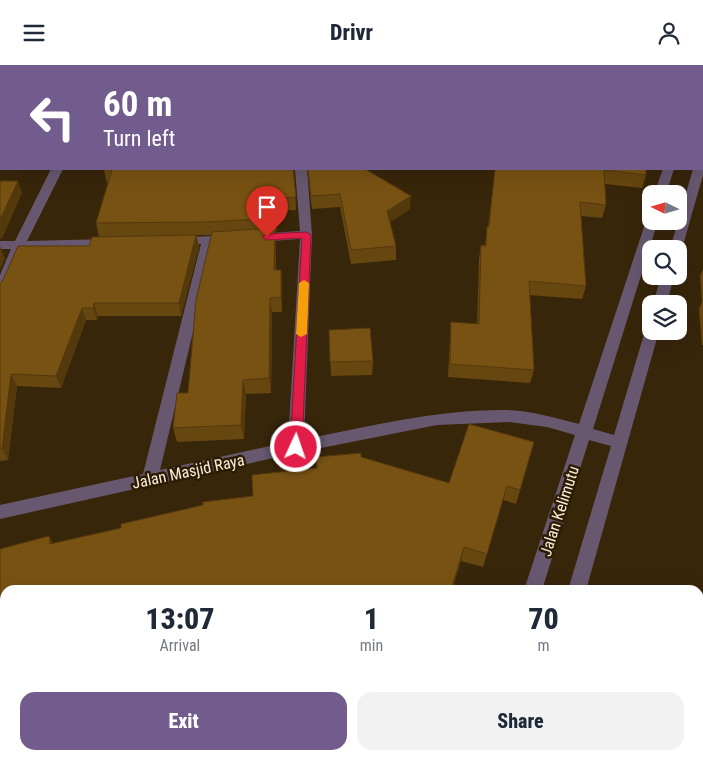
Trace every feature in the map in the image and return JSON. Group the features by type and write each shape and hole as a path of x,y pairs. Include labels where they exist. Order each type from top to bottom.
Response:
{"street":[{"path":"0,291 19,245 56,170"},
{"path":"296,447 306,235 301,170"},
{"path":"663,185 668,170"},
{"path":"679,240 699,170"},
{"name":"Jalan Kelimutu","path":"535,585 649,230"},
{"path":"168,242 306,235"},
{"path":"150,479 208,241"},
{"path":"0,245 118,243"},
{"path":"578,585 649,340"},
{"name":"Jalan Masjid Raya","path":"0,512 296,447 437,419 509,416 548,421 620,443"}],"building":[{"path":"112,170 293,170 296,197 276,198 275,218 206,222 96,223"},
{"path":"308,170 367,170 411,196 387,211 396,246 351,250 340,194 311,196"},
{"path":"495,170 604,170 606,205 580,202 586,286 529,281 534,370 450,364 451,322 479,324 481,245 486,246 487,227 489,227"},
{"path":"604,170 646,170 646,175"},
{"path":"0,181 18,181 0,220"},
{"path":"275,228 274,270 281,270 281,297 270,298 269,378 243,380 241,425 173,428 177,393 188,393 196,300 212,232"},
{"path":"196,235 179,303 94,303 93,308 82,308 56,376 11,374 2,448 0,449 0,283 18,246 89,246 92,237"},
{"path":"370,328 373,361 330,362 329,330"},
{"path":"469,424 534,442 520,490 507,486 487,554 464,547 453,585 0,585 0,549 49,536 50,544 121,528 121,524 203,505 203,502 253,496 252,475 317,468 316,457 361,453 361,457 449,483"}],"slow traffic":[{"path":"301,334 304,283"}],"route":[{"path":"267,237 306,235 296,447"}]}
